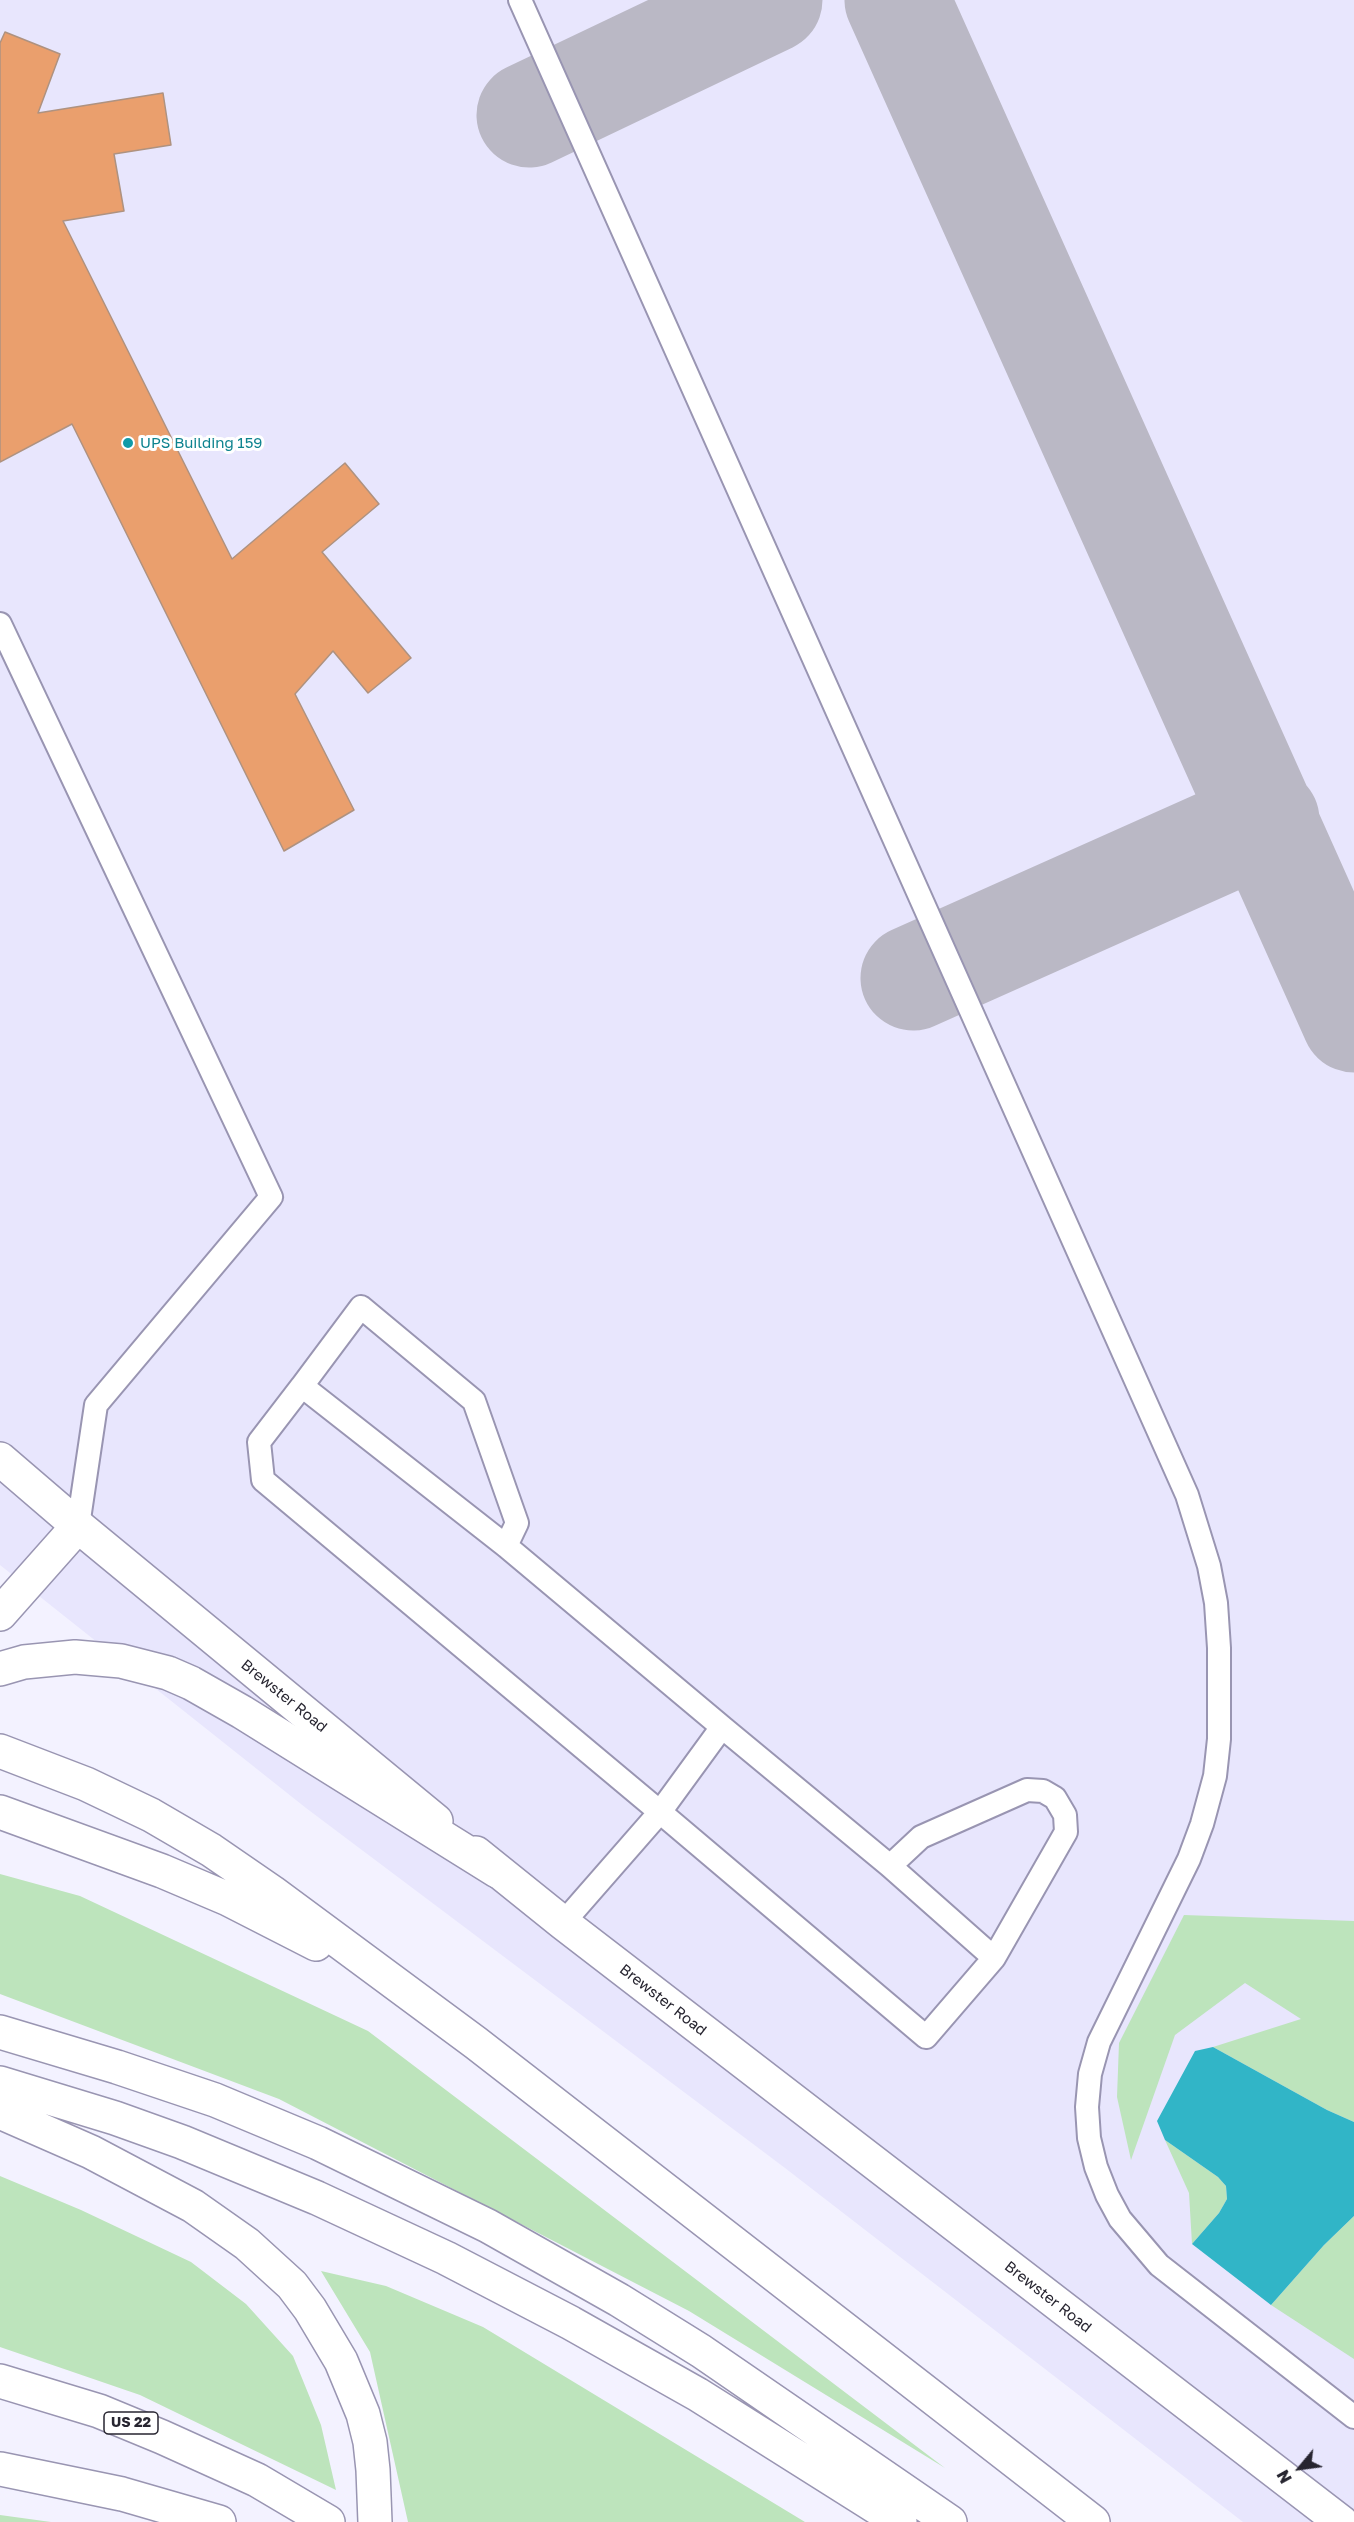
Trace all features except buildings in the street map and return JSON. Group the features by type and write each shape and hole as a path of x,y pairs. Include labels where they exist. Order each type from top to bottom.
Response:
{"main road":[{"name":"Brewster Road","path":"0,1459 78,1526 497,1871 1341,2522"},
{"path":"0,1614 78,1526"},
{"path":"0,1669 24,1662 75,1657 110,1660 168,1673 191,1683 242,1712 497,1871"},
{"path":"0,1751 119,1798 211,1850 292,1906 476,2043 1093,2522"},
{"path":"0,1812 162,1871 246,1908 355,1966 476,2043"},
{"path":"0,2032 117,2067 215,2100 346,2156 488,2226 619,2300 701,2351 950,2522"},
{"path":"0,2083 115,2118 182,2142 317,2198 446,2258 571,2323 697,2394 900,2522"},
{"path":"0,2112 91,2152 185,2202 247,2244 292,2285 310,2309 336,2352 363,2414 370,2442 375,2522"},
{"name":"US 22","path":"0,2381 130,2423 257,2480 328,2522"},
{"path":"0,2469 122,2494 219,2522"}],"lane":[{"path":"520,0 1187,1495 1209,1566 1216,1603 1220,1648 1219,1739 1215,1776 1190,1859 1099,2042 1090,2074 1087,2107 1089,2138 1096,2167 1120,2219 1160,2265 1354,2417"},
{"path":"0,624 271,1197 96,1405 78,1526"},
{"path":"507,1546 518,1523 474,1401 361,1307 259,1442 263,1480 927,2037 994,1958 1066,1832 1065,1815 1055,1798 1043,1791 1028,1790 921,1837 890,1866"},
{"path":"302,1386 507,1546 890,1866 994,1958"},
{"path":"563,1923 660,1812 722,1726"}],"shaded area":[{"path":"0,0 1354,0 1354,2522 1243,2522 785,2168 306,1808 0,1565"}],"green space":[{"path":"0,1874 80,1896 368,2031 945,2468 689,2311 279,2099 0,1994"},
{"path":"1184,1915 1354,1921 1354,2122 1327,2110 1213,2047 1301,2019 1245,1983 1175,2035 1131,2160 1117,2097 1119,2043"},
{"path":"1165,2140 1218,2177 1226,2186 1227,2199 1219,2213 1192,2244 1189,2193"},
{"path":"0,2176 81,2210 191,2262 246,2304 293,2356 321,2425 336,2490 140,2395 0,2347"},
{"path":"1354,2216 1354,2359 1271,2305 1324,2245"},
{"path":"321,2271 386,2286 483,2327 805,2522 408,2522 370,2352"},
{"path":"0,2515 51,2522 0,2522"}],"water":[{"path":"1213,2047 1327,2110 1354,2122 1354,2216 1324,2245 1271,2305 1192,2244 1219,2213 1227,2199 1226,2186 1218,2177 1165,2140 1157,2121 1195,2051"}],"taxiway":[{"path":"529,115 770,0"},
{"path":"897,0 1354,1020"},
{"path":"913,978 1267,820"}],"place":[{"name":"UPS Building 159","path":"128,443"}]}
